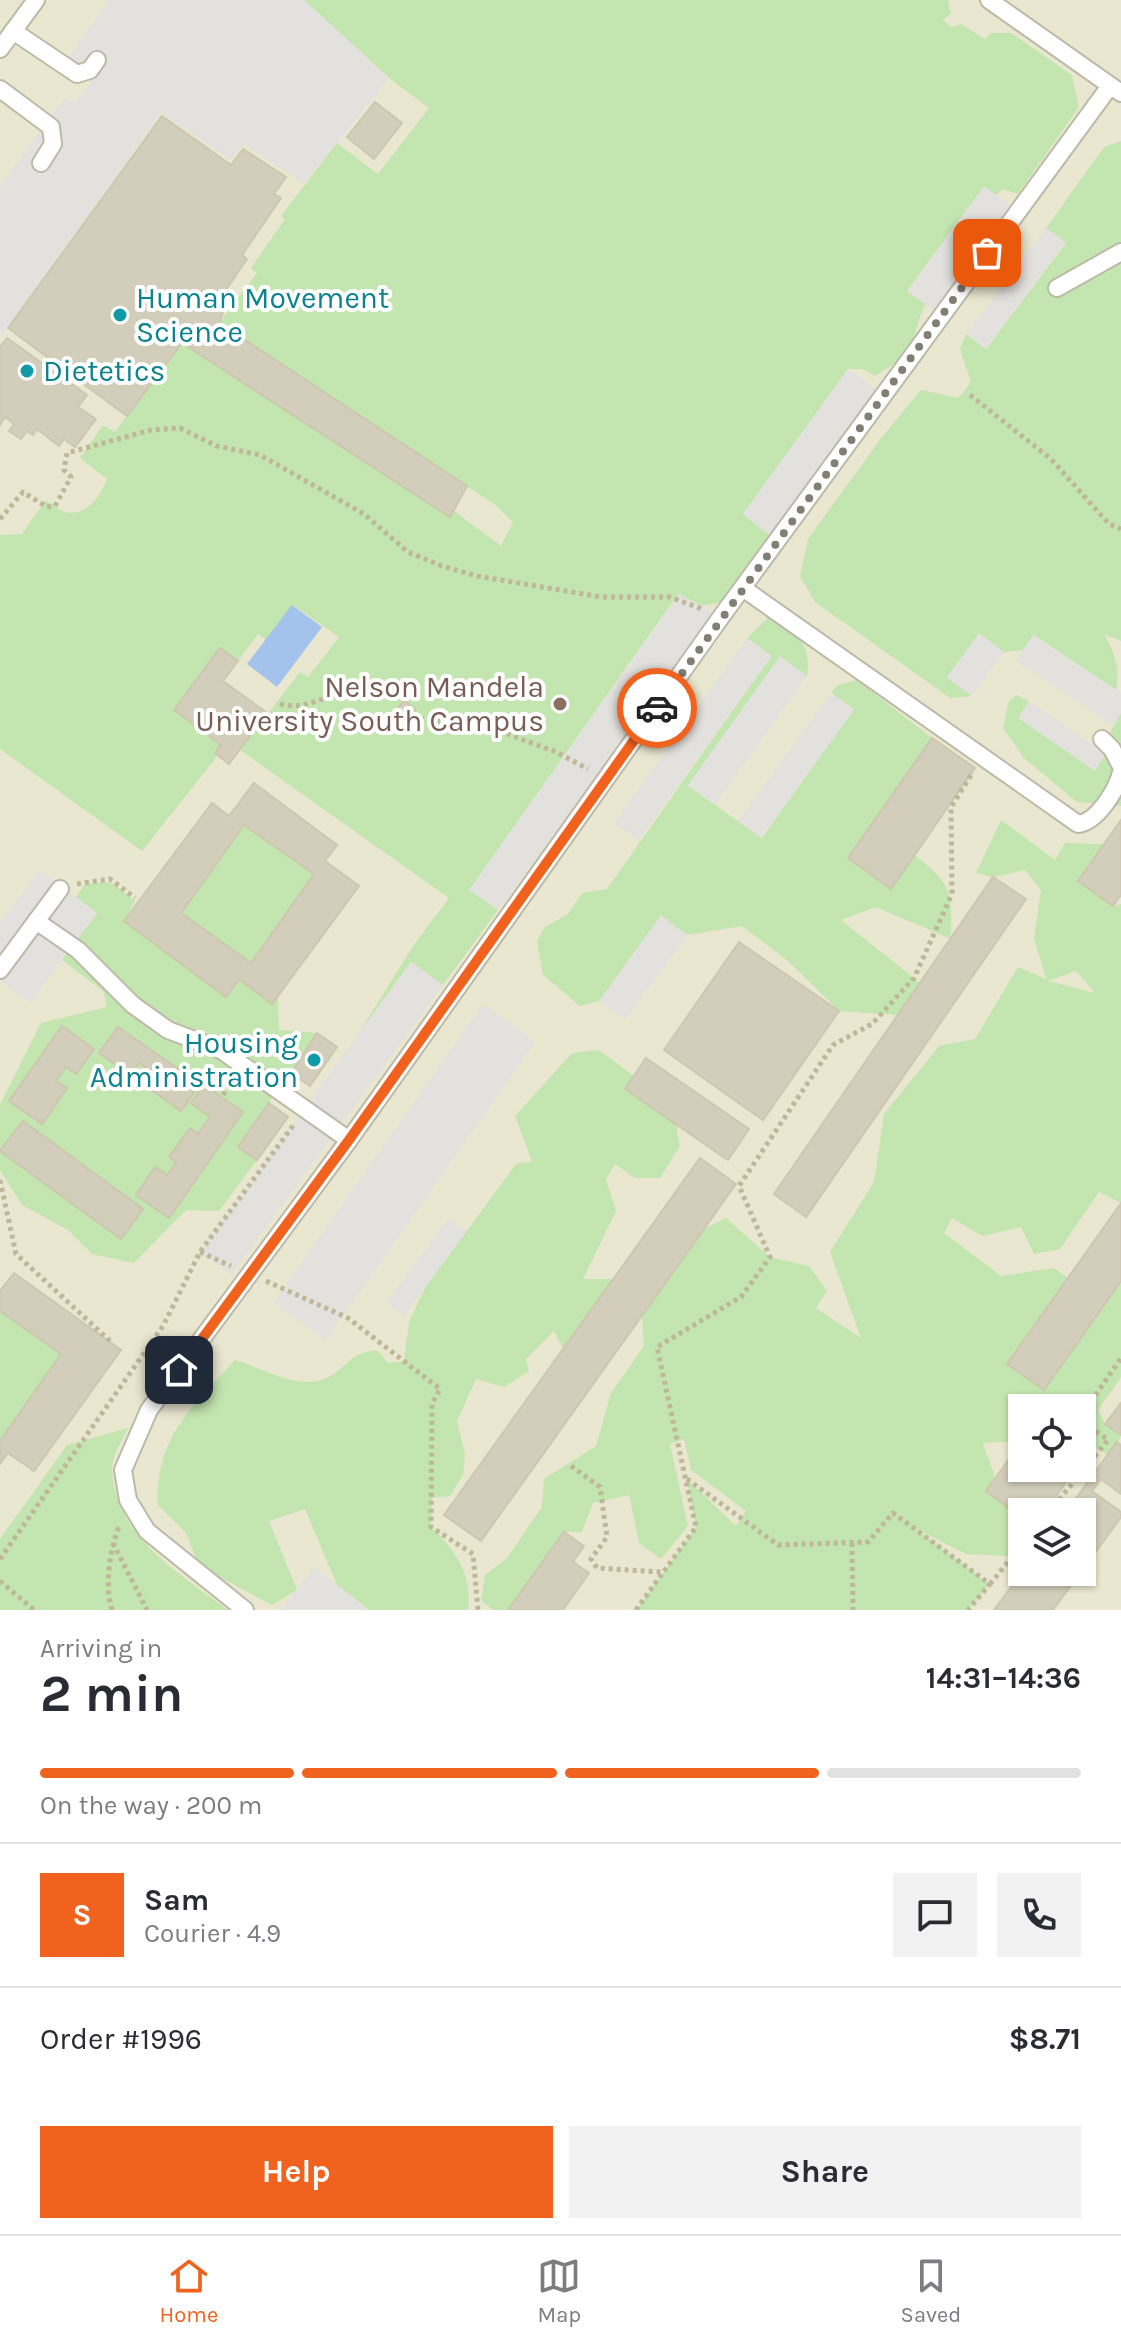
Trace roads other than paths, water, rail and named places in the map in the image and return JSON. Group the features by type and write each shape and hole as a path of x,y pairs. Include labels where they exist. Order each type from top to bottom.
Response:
{"lane":[{"path":"0,49 36,0"},
{"path":"245,1610 147,1531 128,1500 123,1470 149,1410 349,1140 721,617 1116,90 989,0"},
{"path":"13,31 77,74 90,70 97,60"},
{"path":"0,89 51,127 53,144 41,163"},
{"path":"1057,288 1121,252"},
{"path":"744,589 948,731 1062,816 1078,824 1085,823 1098,811 1114,790 1121,773"},
{"path":"1102,739 1112,749 1121,766"},
{"path":"0,970 60,889"},
{"path":"36,921 78,950 133,1005 168,1030 221,1050 349,1140"}],"water":[{"path":"292,605 322,627 277,687 247,664"}],"place":[{"name":"Human Movement Science","path":"120,315"},
{"name":"Dietetics","path":"27,371"},
{"name":"Nelson Mandela University South Campus","path":"560,704"},
{"name":"Housing Administration","path":"314,1060"}]}
